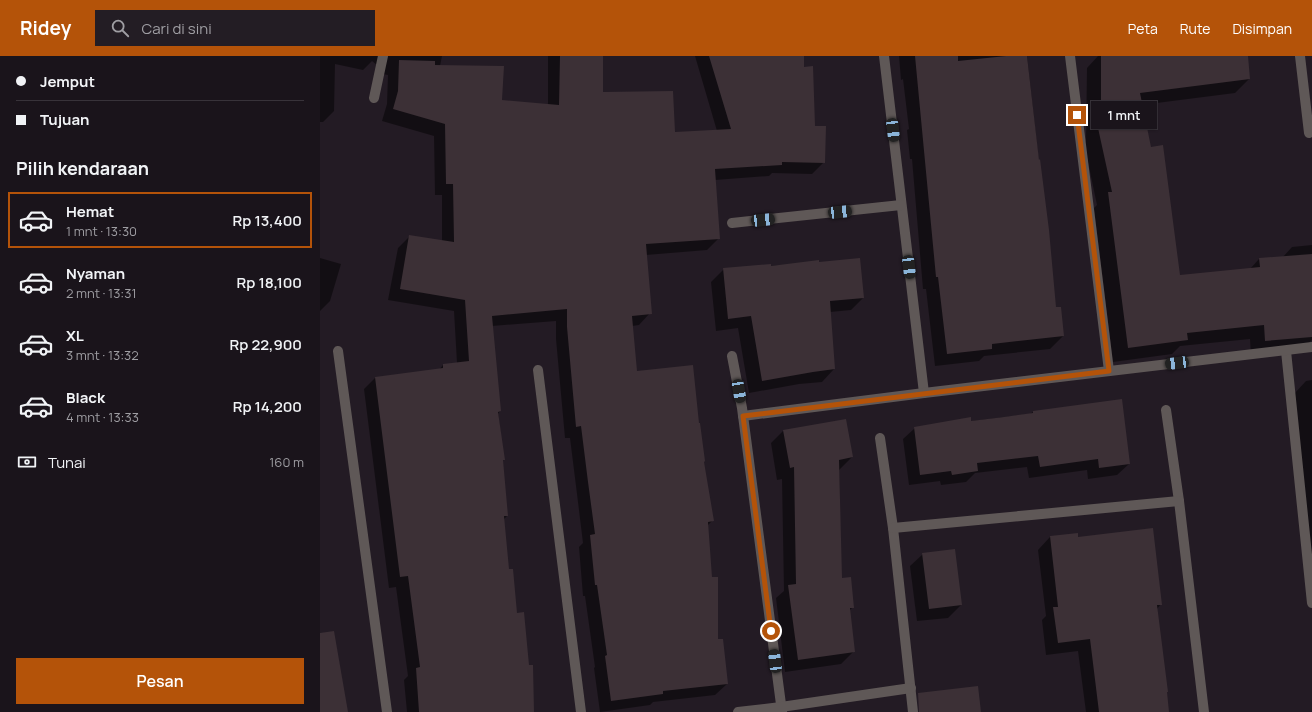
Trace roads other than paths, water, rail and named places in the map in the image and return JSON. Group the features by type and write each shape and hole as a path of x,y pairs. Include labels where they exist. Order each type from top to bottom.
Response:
{"street":[{"path":"374,98 383,56"},
{"path":"884,56 924,393"},
{"path":"1070,56 1109,371"},
{"path":"1300,56 1309,133"},
{"path":"732,223 902,205"},
{"path":"743,416 1312,347"},
{"path":"338,351 387,712"},
{"path":"1286,351 1312,603"},
{"path":"732,356 743,416 782,710"},
{"path":"538,370 581,712"},
{"path":"1166,410 1179,501 1204,712"},
{"path":"880,438 893,528 913,712"},
{"path":"893,528 1179,501"},
{"path":"738,712 782,710 911,688"}]}
